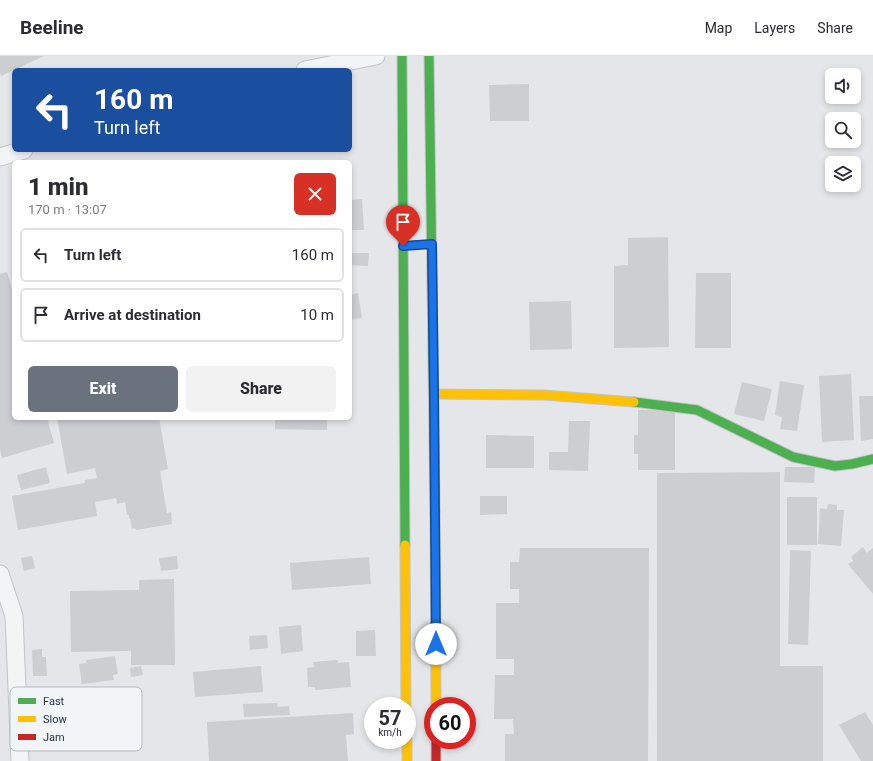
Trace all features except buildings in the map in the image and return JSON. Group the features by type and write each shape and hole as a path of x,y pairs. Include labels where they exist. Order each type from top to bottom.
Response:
{"main road":[{"path":"402,56 407,246 406,697"},
{"path":"429,56 428,244 434,394 436,697"},
{"path":"434,394 544,395 634,402 698,410 793,457 835,466 873,459"},
{"path":"406,749 407,761"},
{"path":"436,749 436,761"}],"street":[{"path":"315,68 376,56"},
{"path":"0,157 17,152"},
{"path":"0,574 14,616 17,687"},
{"path":"20,751 20,761"}],"traffic: fast":[{"path":"402,56 405,545"},
{"path":"429,56 435,512"},
{"path":"634,402 697,410 793,457 835,466 873,459"}],"traffic: slow":[{"path":"434,394 544,395 634,402"},
{"path":"435,512 436,697"},
{"path":"405,545 406,697"},
{"path":"407,749 407,761"}],"traffic: jam":[{"path":"436,749 436,761"}],"route":[{"path":"403,246 432,244 436,644"}]}
